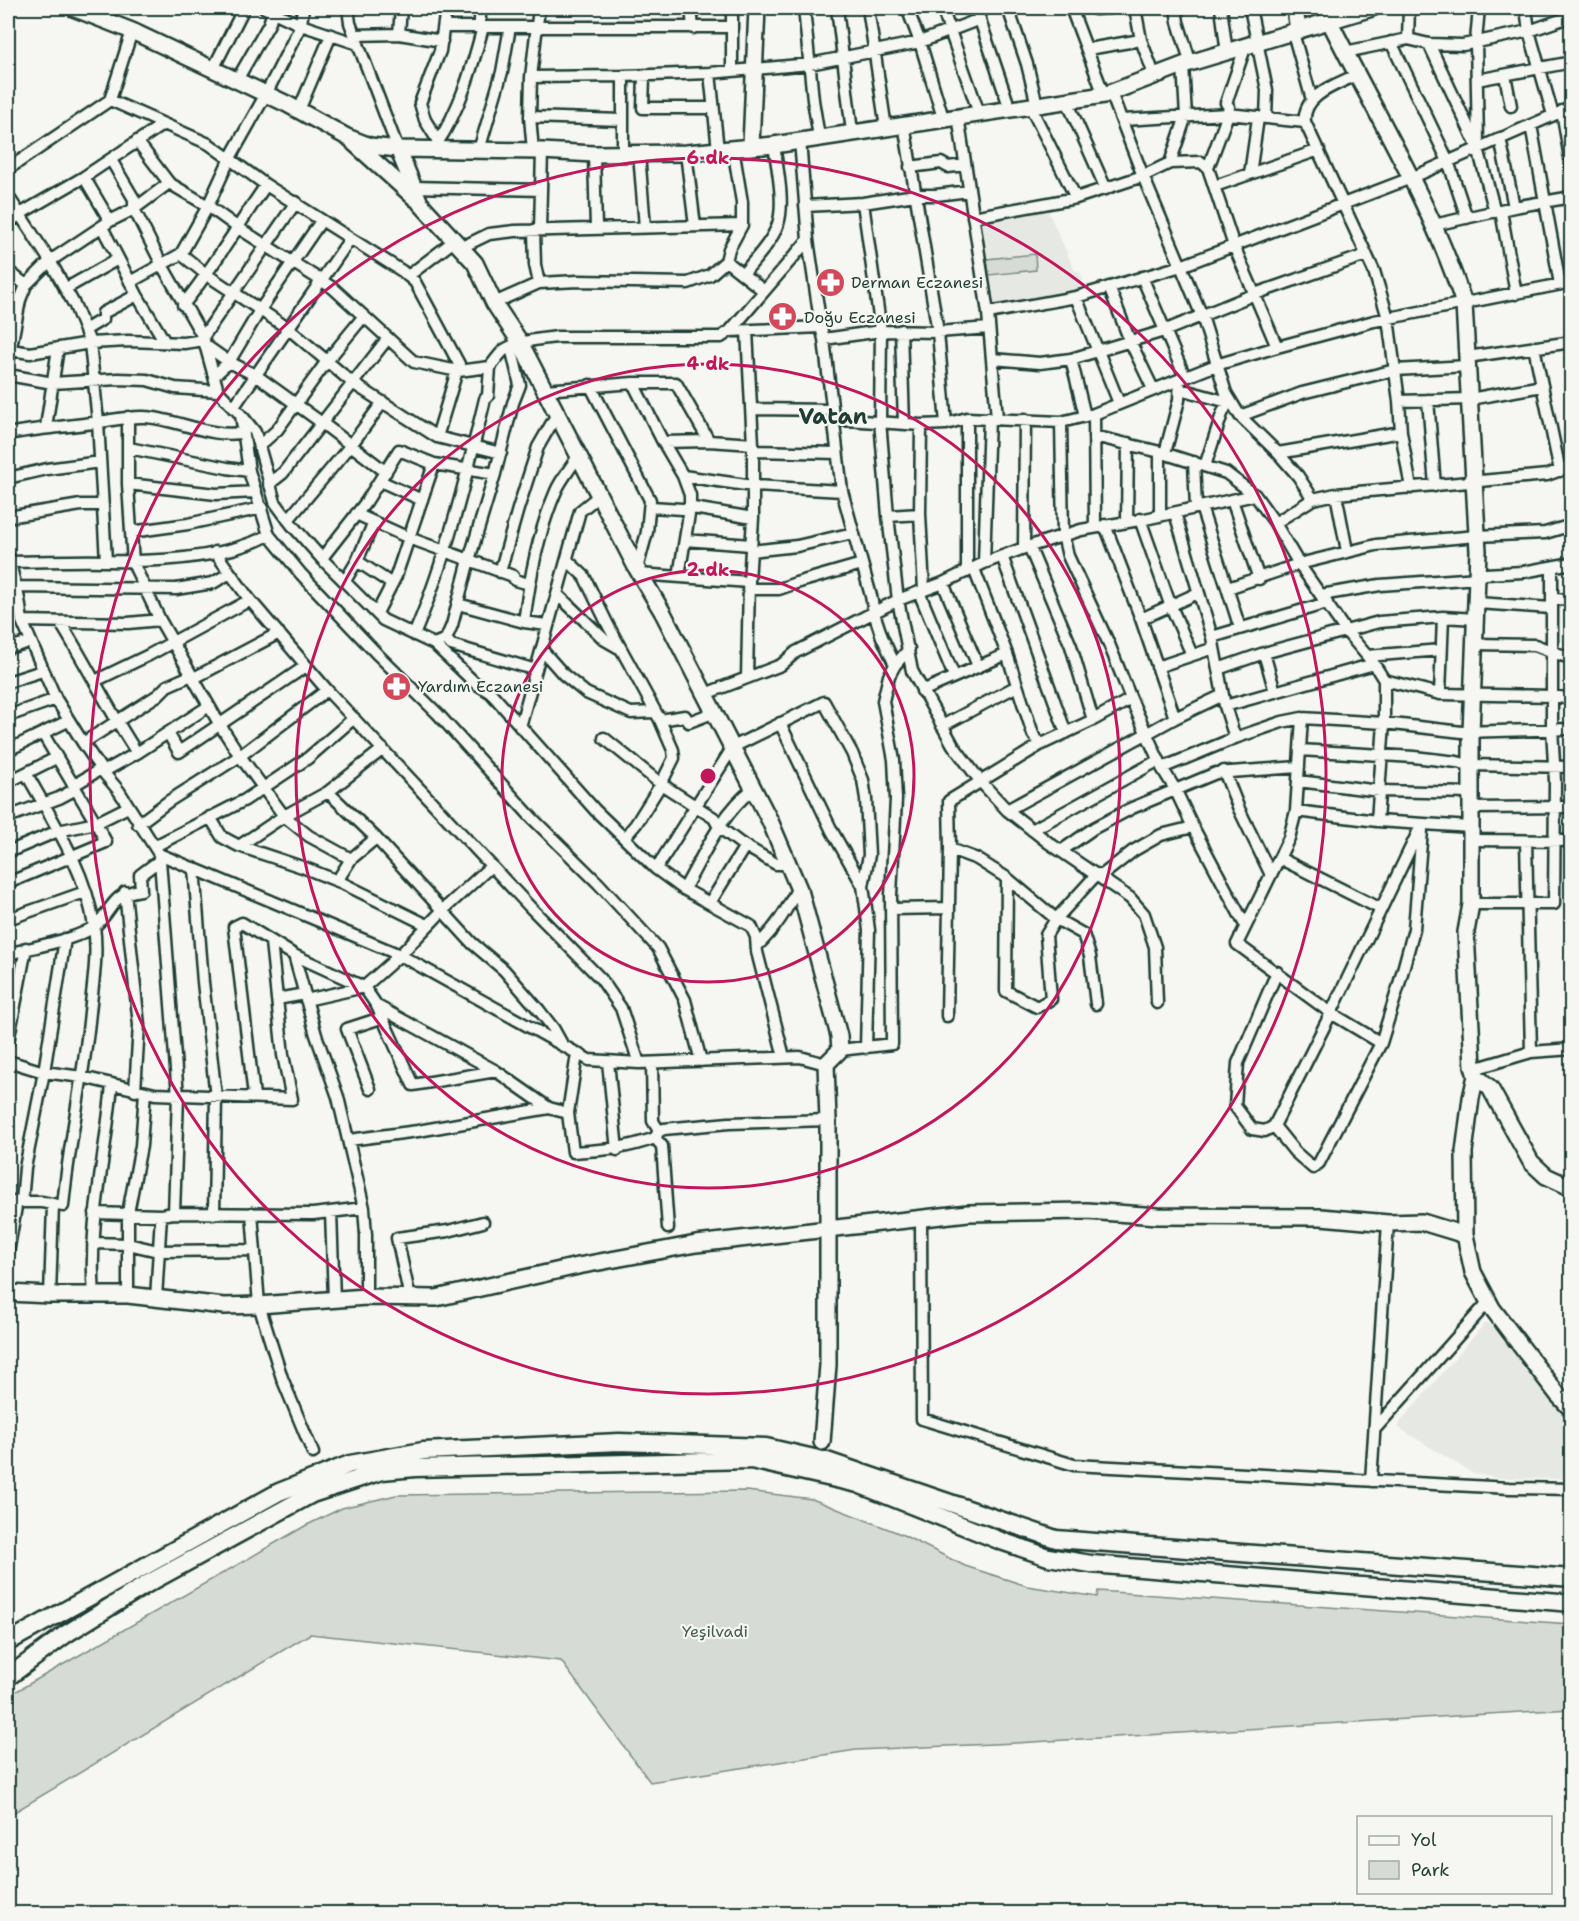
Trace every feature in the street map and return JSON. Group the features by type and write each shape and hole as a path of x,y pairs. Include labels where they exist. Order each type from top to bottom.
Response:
{"main road":[{"path":"8,1642 279,1492 350,1464 423,1451 619,1442 766,1447 827,1461 1056,1539 1572,1578"},
{"path":"8,1677 66,1634 147,1584 312,1494 382,1471 415,1468 751,1460 858,1485 1001,1542 1069,1561 1572,1603"}],"street":[{"path":"73,8 132,31 299,110 347,138 370,146 398,149 435,146 594,154 686,153 774,145 1108,94 1187,65 1295,32 1330,15 1372,8"},
{"path":"213,69 244,8"},
{"path":"130,282 181,254 208,207 230,158 301,26 303,8"},
{"path":"348,8 350,23 420,203"},
{"path":"399,34 401,8"},
{"path":"435,146 420,103 435,66 445,27 447,8"},
{"path":"435,146 445,132 474,62 481,27 480,8"},
{"path":"539,8 531,77 530,117 538,151 541,190 535,265 539,283"},
{"path":"691,8 693,28"},
{"path":"732,8 732,71"},
{"path":"752,146 757,8"},
{"path":"804,8 819,137"},
{"path":"837,8 852,132"},
{"path":"868,8 886,128"},
{"path":"907,8 951,117 965,165 988,313 993,359 993,418 975,568"},
{"path":"942,8 979,113"},
{"path":"976,8 1010,109"},
{"path":"1008,8 1027,64 1034,105 1076,198"},
{"path":"1071,8 1108,94 1122,120 1202,316 1229,401 1240,416 1298,476 1313,499"},
{"path":"1095,9 1111,8"},
{"path":"1135,8 1142,40 1155,78"},
{"path":"1170,164 1186,117 1187,65 1176,8"},
{"path":"1221,8 1227,53"},
{"path":"1250,8 1251,46 1267,90 1251,174"},
{"path":"1296,8 1295,32 1312,100"},
{"path":"1408,39 1409,8"},
{"path":"1478,148 1476,41 1479,8"},
{"path":"1526,8 1530,31 1542,69 1562,111 1572,170"},
{"path":"1558,8 1559,19"},
{"path":"237,80 270,24 271,9 301,26 357,40 399,34 442,41"},
{"path":"1330,15 1356,75 1434,225 1450,260 1464,304 1478,578 1470,765 1471,904 1466,932 1475,1073 1464,1152 1465,1235 1473,1272 1499,1317 1572,1410"},
{"path":"1345,52 1408,39 1430,44 1463,45 1530,31 1572,16"},
{"path":"531,77 710,73 810,64 920,42 980,19"},
{"path":"445,27 732,27"},
{"path":"479,150 502,72 510,27"},
{"path":"8,169 110,100 132,31"},
{"path":"299,110 331,35"},
{"path":"1088,49 1142,40"},
{"path":"1391,42 1448,161 1467,218"},
{"path":"1430,44 1478,148 1498,211 1516,294"},
{"path":"1208,168 1228,114 1229,107 1226,103 1251,46"},
{"path":"1477,80 1572,62"},
{"path":"494,303 539,283 578,281 688,283 710,275 726,261 729,249 742,225 742,202 713,108 710,73"},
{"path":"1356,75 1312,100 1305,111 1305,122 1374,271 1389,318 1401,432 1411,488"},
{"path":"1504,75 1511,106"},
{"path":"623,76 623,154"},
{"path":"644,76 643,108 713,108"},
{"path":"110,100 209,144 266,185 296,202 321,221 415,282 459,364 437,437"},
{"path":"1067,101 1106,189"},
{"path":"988,313 1077,297 1181,266 1411,178 1562,111"},
{"path":"1122,120 1228,114 1305,122"},
{"path":"530,117 622,120"},
{"path":"904,124 939,332 946,424"},
{"path":"8,224 20,214 84,177 162,125"},
{"path":"751,408 832,414 921,425 946,424 967,418 1061,422 1090,415 1153,389 1181,382 1216,365 1277,347 1389,318 1566,283 1544,202 1531,126"},
{"path":"347,138 420,203 475,264 516,346 545,390 638,571 663,613 715,712 789,864 815,942 839,1036 840,1050"},
{"path":"1500,138 1514,207"},
{"path":"800,140 808,240 824,339 842,491 874,613 895,665"},
{"path":"137,141 169,183 321,280 364,315 414,362 458,371 490,367"},
{"path":"743,274 779,224 781,207 774,145"},
{"path":"1215,186 1319,150"},
{"path":"686,153 695,226"},
{"path":"594,154 596,228"},
{"path":"639,154 645,227"},
{"path":"111,160 134,199 134,209 204,341 218,391 255,432 275,502 286,518 382,620 434,644 475,683 491,693 595,810 656,869 684,889 751,926 756,937 783,1057"},
{"path":"973,217 1076,198 1143,176 1170,164 1202,162 1208,168 1234,246 1277,347"},
{"path":"910,167 941,163 948,167 965,165"},
{"path":"84,177 106,224 118,259 165,342"},
{"path":"8,362 11,350 10,335 26,285 50,261 106,224 134,209 169,183"},
{"path":"183,305 207,275 266,185"},
{"path":"413,187 541,190"},
{"path":"805,206 862,203 915,195 969,191"},
{"path":"8,196 66,289 90,343 98,422 106,561"},
{"path":"1434,225 1572,197"},
{"path":"204,341 296,202"},
{"path":"862,203 881,331 880,421 888,516 898,600 912,671 954,745 981,782 1007,810 1061,851 1130,898 1144,914 1155,946 1157,1003"},
{"path":"214,376 229,362 260,310 321,221"},
{"path":"408,276 457,245 489,234 537,230 742,225"},
{"path":"350,239 257,376 237,411 244,432 249,471 268,530 301,574 378,655 402,676 532,818 598,883 658,948 685,1000 701,1061"},
{"path":"414,635 445,550 468,470 488,396 490,367 502,352 535,339 557,337 720,337 730,331 808,240"},
{"path":"181,254 207,275 289,329 354,384 437,437 501,453"},
{"path":"993,359 1040,363 1071,359 1164,331 1255,294 1366,255"},
{"path":"66,289 118,259"},
{"path":"726,261 764,291"},
{"path":"8,271 26,285"},
{"path":"1142,277 1164,331 1181,382 1179,400 1163,453 1160,516"},
{"path":"1109,287 1130,341 1153,389"},
{"path":"85,330 103,319 103,313 137,295"},
{"path":"1077,297 1119,403"},
{"path":"259,446 277,430 364,315"},
{"path":"730,331 821,327"},
{"path":"824,339 881,331 939,332 989,327"},
{"path":"901,330 904,424"},
{"path":"747,331 753,447 753,518 748,585 747,678"},
{"path":"269,483 283,472 388,338"},
{"path":"11,350 30,353 90,343 204,341 229,362 257,376 351,445 383,477 422,500"},
{"path":"1240,416 1302,393 1395,370 1468,361 1534,347 1572,342"},
{"path":"434,644 446,639 458,604 513,403 520,385 516,346"},
{"path":"1534,347 1560,471"},
{"path":"46,427 58,348"},
{"path":"1071,359 1090,415 1094,435 1100,526 1142,619 1175,718"},
{"path":"8,375 53,383 118,379 147,380 175,387 218,391"},
{"path":"1181,382 1229,401"},
{"path":"633,383 683,476 690,495 679,576"},
{"path":"545,390 590,385 676,383 709,441"},
{"path":"590,385 650,500 651,507 638,571"},
{"path":"1399,401 1470,399 1542,386"},
{"path":"1428,400 1435,486"},
{"path":"1229,401 1200,464 1198,508 1228,588 1240,628"},
{"path":"174,1213 178,1096 158,853 119,791 102,771 68,721 56,699 42,671 13,599 15,587 8,559 133,562 200,556 252,544 286,518 351,445 383,402"},
{"path":"501,572 538,447 557,414"},
{"path":"8,434 128,417 163,419 222,433 244,432"},
{"path":"128,417 128,484 133,562 160,620 220,725 284,816 309,836 351,859"},
{"path":"967,418 975,568 1033,734 1040,745"},
{"path":"1025,419 1027,547 1071,646 1093,720"},
{"path":"1061,422 1063,535 1068,556 1109,644 1160,764 1245,925"},
{"path":"921,425 922,591 954,676"},
{"path":"1278,453 1401,432"},
{"path":"1094,435 1226,473 1255,495 1345,630 1384,680 1383,755 1377,821"},
{"path":"663,442 709,441 753,447 837,453"},
{"path":"1126,522 1128,443"},
{"path":"129,448 249,471"},
{"path":"322,558 383,477 399,450 434,464 495,474"},
{"path":"524,622 529,584 548,513 557,489 578,456"},
{"path":"8,478 47,469 100,462"},
{"path":"377,613 392,584 410,538 434,464"},
{"path":"1275,523 1313,499 1336,494 1547,475 1572,466"},
{"path":"683,476 753,486 842,491"},
{"path":"128,484 216,494 256,492"},
{"path":"1336,494 1347,551"},
{"path":"520,727 580,511 600,495"},
{"path":"705,694 781,665 796,652 898,600 943,583 1002,556 1063,535 1100,526 1175,513 1255,495"},
{"path":"1233,500 1259,579"},
{"path":"8,517 81,505 103,505"},
{"path":"651,507 690,508 753,518"},
{"path":"131,532 188,524 262,508"},
{"path":"1175,513 1213,643 1224,701 1235,738"},
{"path":"356,514 410,538 529,584"},
{"path":"888,516 920,514"},
{"path":"1140,519 1170,604 1192,655"},
{"path":"345,580 357,561 374,522"},
{"path":"1228,588 1299,564 1376,545 1545,532 1572,525"},
{"path":"685,540 751,548 798,546 853,533"},
{"path":"215,552 250,600 327,690 491,866 601,979 621,1008 639,1064"},
{"path":"1002,556 1066,733"},
{"path":"567,560 584,576 673,750 674,758 661,784 625,837"},
{"path":"357,561 392,584"},
{"path":"1158,667 1192,655 1240,628 1324,599 1380,585 1478,578 1485,574 1523,572 1572,563"},
{"path":"638,571 779,589 862,564"},
{"path":"1471,904 1554,904 1555,766 1552,728 1552,568"},
{"path":"15,587 147,590 202,586 213,583 230,573"},
{"path":"943,583 978,666"},
{"path":"1142,619 1170,604 1198,593"},
{"path":"556,594 605,640 622,650"},
{"path":"96,681 250,600"},
{"path":"1218,669 1264,653 1378,622 1443,617 1572,600"},
{"path":"458,604 524,622 547,625"},
{"path":"1440,694 1443,617"},
{"path":"22,621 128,623 160,620"},
{"path":"60,622 137,753"},
{"path":"83,743 158,695 167,686 193,676 279,633"},
{"path":"446,639 451,645 536,670"},
{"path":"8,648 30,642"},
{"path":"1476,644 1535,645 1572,659"},
{"path":"822,1442 828,1365 826,1064 840,1050 892,1044 891,909 896,799 894,760 883,701 889,676 909,649"},
{"path":"542,650 564,675 586,693 631,713 685,716 689,722 715,712"},
{"path":"1007,810 1175,718 1224,701 1275,692 1370,660 1441,650"},
{"path":"1264,653 1275,692"},
{"path":"922,691 1006,654"},
{"path":"168,733 179,752 306,666"},
{"path":"8,682 42,671"},
{"path":"1384,680 1440,694 1553,696 1572,699"},
{"path":"942,726 1017,686"},
{"path":"138,824 169,801 240,756 327,690"},
{"path":"8,716 56,699"},
{"path":"947,1016 949,801 1040,745 1131,699"},
{"path":"656,869 733,747 824,702 852,753 863,780 866,799 868,855 863,886 869,930 866,1048"},
{"path":"8,817 44,804 137,753 209,706"},
{"path":"8,954 65,939 94,927 125,892 141,890 140,875 158,853 210,817 245,800 308,758 354,718"},
{"path":"1302,718 1296,811 1289,838 1237,944 1331,1013 1381,1043"},
{"path":"1032,830 1160,764 1282,722 1302,718 1471,732 1572,729"},
{"path":"8,750 68,721"},
{"path":"780,723 832,831 863,886"},
{"path":"8,883 106,842 43,734"},
{"path":"604,738 661,784 714,818 720,827 745,846 776,864 789,864"},
{"path":"239,846 284,816 328,792 383,749"},
{"path":"1300,750 1383,755 1470,765 1572,767"},
{"path":"8,782 56,758"},
{"path":"1061,851 1094,828 1175,789 1224,771 1299,766"},
{"path":"1224,771 1239,809 1271,875"},
{"path":"16,1202 42,1202 63,1206 87,1045 94,979 94,927 85,892 72,858 26,772"},
{"path":"1298,781 1470,800 1572,807"},
{"path":"684,889 720,827 738,801 753,789"},
{"path":"328,792 376,838 472,943 504,970 553,1028 563,1046"},
{"path":"8,852 58,831 96,823 128,807"},
{"path":"1296,811 1422,824 1526,841 1572,841"},
{"path":"210,817 222,837 239,846 337,881 427,925"},
{"path":"1277,972 1238,1063 1234,1106 1252,1129 1265,1131 1274,1126 1422,824"},
{"path":"1274,1126 1295,1152 1313,1168 1319,1163 1381,1043 1414,929 1422,824"},
{"path":"1007,878 1006,991 1037,1006 1051,999 1046,935 1056,919 1099,875 1133,851 1161,835 1193,827"},
{"path":"337,881 351,859 376,838"},
{"path":"1526,841 1531,1052"},
{"path":"710,903 745,846"},
{"path":"950,849 977,859 1007,878 1056,919 1083,934 1090,956 1096,1004"},
{"path":"158,853 400,955 589,1060 639,1064 800,1057 826,1064"},
{"path":"1279,858 1381,909"},
{"path":"277,999 306,997 364,987 491,866"},
{"path":"194,868 203,982 216,1097 214,1214"},
{"path":"757,946 784,916 798,886"},
{"path":"8,919 85,892"},
{"path":"125,892 139,1024 141,1146 128,1213 128,1295"},
{"path":"891,909 949,908"},
{"path":"254,1096 234,927 242,923 294,955 364,987 377,1006 413,1085 496,1071"},
{"path":"8,1253 16,1202 44,1072 65,939"},
{"path":"8,1061 44,1072 82,1077 140,1091 178,1096 254,1096 292,1099 283,1055 271,942"},
{"path":"8,1042 12,991 26,948"},
{"path":"294,955 316,1035 338,1097 364,1208 366,1297"},
{"path":"377,1006 496,1071 549,1108 568,1113"},
{"path":"370,1089 347,1029 381,1018"},
{"path":"1475,1073 1531,1052 1572,1049"},
{"path":"577,1054 568,1113 573,1152 617,1150 657,1135 664,1129 729,1123 828,1120"},
{"path":"608,1062 617,1150"},
{"path":"652,1063 653,1121 662,1146 668,1228"},
{"path":"1475,1073 1490,1088 1531,1162 1546,1176 1572,1188"},
{"path":"94,1295 95,1213 109,1124 112,1084"},
{"path":"349,1140 418,1131 549,1108"},
{"path":"50,1295 53,1205"},
{"path":"95,1213 313,1214 364,1208"},
{"path":"8,1293 128,1295 224,1306 366,1297 436,1298 578,1266 696,1244 968,1213 1088,1211 1158,1216 1321,1217 1389,1223 1422,1222 1465,1235"},
{"path":"331,1212 334,1299"},
{"path":"252,1213 259,1305 282,1378 314,1453"},
{"path":"156,1299 161,1215"},
{"path":"921,1218 922,1419 1074,1465 1510,1488 1572,1489"},
{"path":"410,1298 397,1238 448,1231 483,1222"},
{"path":"1371,1481 1389,1223"},
{"path":"93,1243 128,1244 158,1251 255,1250"},
{"path":"1375,1430 1490,1300"}],"shaded area":[{"path":"1048,211 1075,271 1079,271 1083,280 1079,288 1049,297 992,307 979,221"},
{"path":"1486,1322 1571,1416 1571,1479 1499,1478 1474,1474 1399,1428 1400,1422"}],"green space":[{"path":"1035,254 1036,270 989,275 987,259"},
{"name":"Yeşilvadi","path":"747,1491 812,1499 901,1534 965,1566 1027,1586 1097,1597 1098,1591 1571,1624 1571,1709 1016,1743 856,1750 650,1782 561,1661 310,1634 8,1816 8,1696 305,1526 342,1508 396,1495"}],"place":[{"name":"Derman Eczanesi","path":"830,282"},
{"name":"Doğu Eczanesi","path":"783,317"},
{"name":"Yardım Eczanesi","path":"397,686"}],"district":[{"name":"Vatan","path":"833,416"}]}
